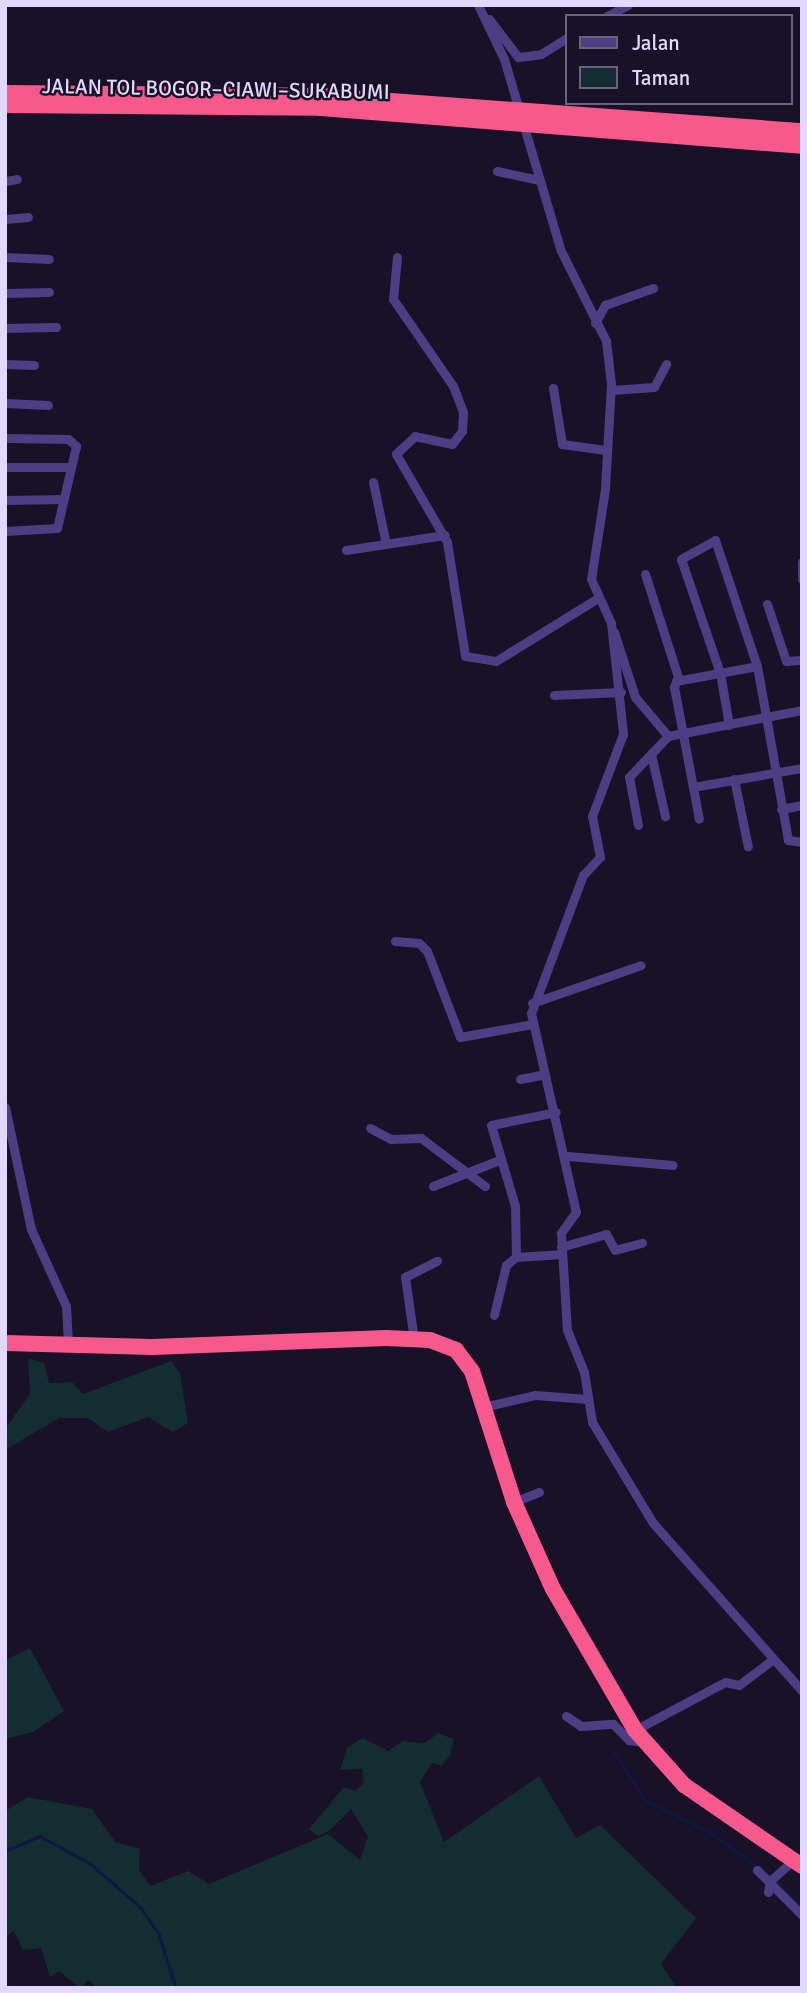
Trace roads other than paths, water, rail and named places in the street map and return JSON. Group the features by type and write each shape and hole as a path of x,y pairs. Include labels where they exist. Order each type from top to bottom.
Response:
{"highway":[{"name":"JALAN TOL BOGOR–CIAWI–SUKABUMI","path":"5,93 323,96 802,131"},
{"name":"JALAN TOL BOGOR–CIAWI–SUKABUMI","path":"5,105 321,108 802,146"},
{"path":"5,1343 414,1340 439,1342 464,1357 514,1502 568,1620 639,1736 684,1785 797,1863"}],"street":[{"path":"478,5 518,57 541,54 566,39"},
{"path":"611,14 628,5"},
{"path":"485,15 504,59 530,159 561,251 607,346 611,390 591,572 635,697 668,736"},
{"path":"497,171 539,180"},
{"path":"5,181 17,180"},
{"path":"5,219 28,217"},
{"path":"5,257 49,259"},
{"path":"397,257 393,299 453,386 463,412 462,430 452,444 415,436 397,449 411,485 445,536 459,637 469,659 496,661 598,598"},
{"path":"595,323 605,305 653,288"},
{"path":"5,293 49,292"},
{"path":"5,328 56,327"},
{"path":"5,364 34,365"},
{"path":"611,390 654,387 666,364"},
{"path":"553,388 562,444 606,450"},
{"path":"5,403 48,405"},
{"path":"5,438 72,439 71,467 53,531 5,531"},
{"path":"5,467 71,467"},
{"path":"373,482 386,544"},
{"path":"5,500 64,499"},
{"path":"346,550 445,536"},
{"path":"729,725 720,673 681,559 715,540 757,666 788,840 802,842"},
{"path":"802,562 802,579"},
{"path":"645,573 676,681 682,735 699,819"},
{"path":"768,604 786,661 802,660"},
{"path":"611,623 621,692 623,734 592,816 600,857 583,875 532,1003 533,1024 568,1156 576,1212 561,1233 568,1331 589,1399 592,1422 653,1523 802,1691"},
{"path":"676,681 757,666"},
{"path":"554,695 621,692"},
{"path":"638,825 629,778 668,736 802,710"},
{"path":"652,754 665,816"},
{"path":"693,787 802,768"},
{"path":"734,779 748,847"},
{"path":"781,809 802,805"},
{"path":"395,941 419,943 427,951 460,1037 533,1024"},
{"path":"532,1003 641,965"},
{"path":"520,1079 545,1074"},
{"path":"5,1107 31,1229 66,1306 68,1344"},
{"path":"516,1257 515,1206 499,1160 491,1125 556,1112"},
{"path":"370,1128 391,1139 421,1138 471,1170 485,1186"},
{"path":"568,1156 673,1166"},
{"path":"433,1186 499,1160"},
{"path":"494,1315 506,1265 516,1257 562,1250 606,1234 615,1250 642,1243"},
{"path":"414,1340 405,1277 437,1261"},
{"path":"483,1407 536,1395 589,1399"},
{"path":"514,1502 539,1492"},
{"path":"566,1716 581,1726 613,1724 629,1740 724,1682 739,1685 772,1660"},
{"path":"768,1892 773,1878 797,1863"},
{"path":"757,1870 773,1878 802,1915"}],"waterway":[{"path":"614,1751 644,1799 710,1832 771,1876"},
{"path":"5,1851 40,1836 91,1864 141,1908 159,1934 176,1988"},
{"path":"776,1880 802,1909"}]}
